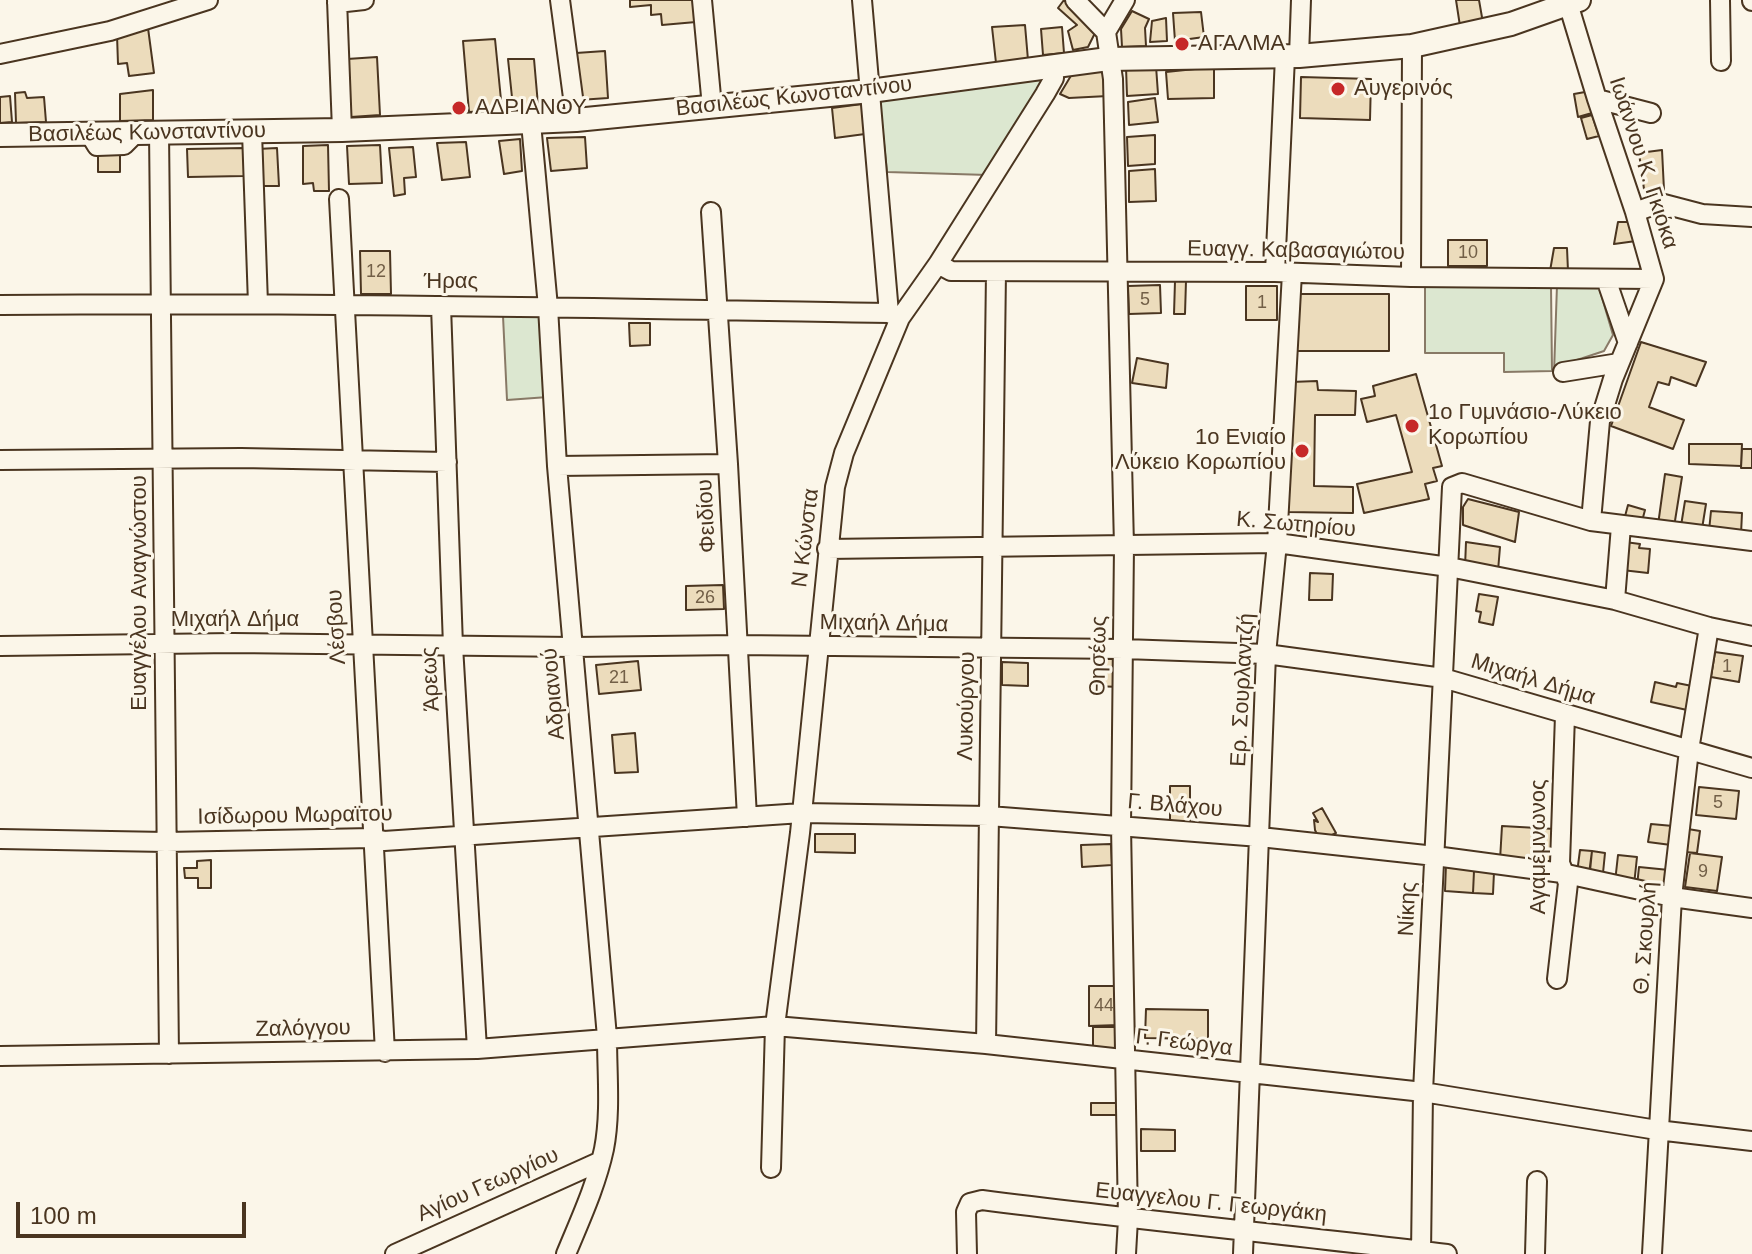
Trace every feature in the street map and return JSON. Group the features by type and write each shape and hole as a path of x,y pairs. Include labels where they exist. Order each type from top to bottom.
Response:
{"main road":[{"name":"Βασιλέως Κωνσταντίνου","path":"0,135 342,130 576,120 870,91 1108,59 1292,57 1412,46 1511,24 1572,1"}],"street":[{"path":"0,54 110,31 208,0"},
{"path":"342,130 337,2 364,0"},
{"path":"560,0 576,120"},
{"path":"702,0 712,107"},
{"path":"862,0 894,316"},
{"path":"1075,0 1106,32 1125,0"},
{"name":"Ερ. Σουρλαντζή","path":"1243,1254 1266,654 1277,543 1292,57 1301,0"},
{"path":"1720,0 1721,61"},
{"name":"Ιωάννου Κ. Γκιόκα","path":"1572,1 1597,99 1654,279 1619,363 1600,421 1591,521"},
{"name":"Θησέως","path":"1106,32 1113,79 1124,546 1121,826 1128,1219 1126,1254"},
{"path":"1411,277 1412,46"},
{"name":"Ν Κώνστα","path":"771,1168 775,1026 802,813 835,487 844,453 894,316 938,264 1045,94 1054,78 1053,65"},
{"path":"1597,99 1651,113"},
{"name":"Αδριανού","path":"531,123 548,307 557,466 607,1037 607,1119 601,1161 566,1254"},
{"name":"Ευαγγέλου Αναγνώστου","path":"148,132 161,304 169,1054"},
{"path":"252,132 258,304"},
{"name":"Λέσβου","path":"339,199 385,1052"},
{"path":"1635,212 1660,203 1702,214 1752,217"},
{"name":"Φειδίου","path":"711,212 747,817"},
{"name":"Ευαγγ. Καβασαγιώτου","path":"938,264 951,271 996,272 1654,279"},
{"name":"Λυκούργου","path":"986,1044 996,272"},
{"path":"1606,279 1628,343"},
{"name":"Ήρας","path":"0,305 548,307 894,316"},
{"name":"Άρεως","path":"441,306 453,646 477,1049"},
{"path":"1563,372 1619,363"},
{"path":"0,460 447,462"},
{"path":"557,466 728,464"},
{"name":"Νίκης","path":"1421,1252 1423,1092 1450,502 1454,484 1462,483 1591,521"},
{"path":"1591,521 1752,541"},
{"path":"1615,600 1621,526"},
{"name":"Κ. Σωτηρίου","path":"827,549 1277,543 1449,567 1615,600 1752,636"},
{"name":"Θ. Σκουρλή","path":"1652,1254 1672,897 1689,750 1709,627"},
{"name":"Μιχαήλ Δήμα","path":"0,646 737,645 1124,649 1266,654 1443,678 1752,768"},
{"name":"Αγαμέμνωνος","path":"1557,979 1568,883 1560,863 1565,715"},
{"name":"Γ. Βλάχου","path":"590,828 802,813 989,816 1260,837 1435,856 1562,873 1672,897 1752,908"},
{"name":"Ισίδωρου Μωραϊτου","path":"0,839 166,842 372,838 384,841 590,828"},
{"name":"Γ. Γεώργα","path":"607,1037 775,1026 986,1044 1423,1092 1657,1130 1752,1141"},
{"name":"Ζαλόγγου","path":"0,1056 385,1052 477,1049 607,1037"},
{"name":"Αγίου Γεωργίου","path":"395,1254 601,1161"},
{"path":"1535,1254 1537,1181"},
{"name":"Ευαγγελου Γ. Γεωργάκη","path":"967,1254 966,1212 970,1203 982,1200 1447,1254"}],"green space":[{"path":"1045,78 988,175 887,172 879,95"},
{"path":"1598,284 1613,335 1604,351 1562,365 1554,373 1557,285"},
{"path":"1551,286 1552,371 1504,372 1504,353 1425,353 1425,287"},
{"path":"540,315 548,397 507,400 503,316"}],"building":[{"path":"630,0 694,0 696,22 662,25 661,14 651,15 651,5 630,7"},
{"path":"1064,0 1096,31 1088,47 1073,50 1068,31 1077,25 1058,8"},
{"path":"1456,0 1479,0 1483,23 1460,26"},
{"path":"1132,11 1149,19 1145,28 1146,46 1122,47 1121,29"},
{"path":"1201,12 1204,37 1175,41 1173,13"},
{"path":"1166,18 1167,41 1150,42 1152,21"},
{"path":"1025,25 1028,60 996,63 992,27"},
{"path":"1062,27 1064,53 1043,55 1041,29"},
{"path":"148,28 154,73 129,76 127,63 118,64 117,35"},
{"path":"495,39 502,110 469,112 463,41"},
{"path":"605,51 608,98 579,100 576,53"},
{"path":"377,57 380,115 351,117 347,59"},
{"path":"508,59 534,59 538,105 513,107"},
{"path":"1156,66 1158,94 1127,96 1126,67"},
{"path":"1214,67 1214,98 1168,99 1166,72"},
{"path":"1107,71 1108,96 1069,98 1060,94 1072,74"},
{"path":"1301,77 1371,79 1370,120 1300,118"},
{"path":"153,90 153,120 120,121 120,94"},
{"path":"25,92 27,98 44,97 46,122 16,123 15,93"},
{"path":"1585,92 1592,113 1578,117 1574,94"},
{"path":"10,96 12,122 0,123 0,97"},
{"path":"1155,98 1158,122 1129,125 1128,102"},
{"path":"862,104 865,134 835,138 832,108"},
{"path":"1592,115 1599,136 1587,139 1581,118"},
{"path":"1155,135 1155,164 1128,166 1127,137"},
{"path":"585,137 587,168 551,171 547,138"},
{"path":"520,139 522,171 504,174 499,141"},
{"path":"466,142 470,177 442,180 437,143"},
{"path":"328,145 329,191 314,191 313,183 303,184 303,146"},
{"path":"380,145 382,183 349,184 347,146"},
{"path":"413,147 416,177 404,178 405,194 394,196 389,148"},
{"path":"98,148 120,148 120,172 98,172"},
{"path":"244,148 244,176 188,177 187,149"},
{"path":"277,148 279,186 260,186 257,149"},
{"path":"1662,150 1664,190 1644,189 1639,153"},
{"path":"1155,169 1156,201 1129,202 1129,171"},
{"path":"1618,222 1631,222 1636,241 1614,244"},
{"path":"1448,240 1487,240 1487,266 1448,266"},
{"path":"1554,248 1567,248 1568,271 1550,271"},
{"path":"360,251 390,251 391,294 361,294"},
{"path":"1175,281 1186,281 1185,314 1174,314"},
{"path":"1160,285 1161,313 1129,314 1128,286"},
{"path":"1246,286 1277,286 1277,320 1246,320"},
{"path":"1296,294 1389,294 1389,351 1297,351"},
{"path":"629,323 650,323 650,345 630,346"},
{"path":"1641,342 1706,362 1696,386 1671,377 1669,385 1658,382 1649,407 1684,420 1673,449 1611,426"},
{"path":"1137,358 1168,364 1166,388 1132,383"},
{"path":"1416,374 1442,466 1433,468 1437,481 1425,484 1429,499 1364,513 1357,484 1412,472 1396,415 1367,422 1361,399 1375,396 1373,386"},
{"name":"1ο Ενιαίο Λύκειο Κορωπίου","path":"1317,381 1318,390 1356,391 1355,415 1315,415 1314,486 1353,487 1353,513 1287,512 1291,382"},
{"path":"1689,444 1742,444 1741,466 1689,464"},
{"path":"1742,449 1752,449 1752,468 1741,468"},
{"path":"1665,474 1682,477 1674,527 1658,525"},
{"path":"1468,499 1519,512 1515,542 1463,525 1463,507"},
{"path":"1685,501 1706,504 1701,535 1680,532"},
{"path":"1628,505 1645,510 1641,525 1624,520"},
{"path":"1711,511 1742,513 1741,534 1709,531"},
{"path":"1466,542 1500,547 1498,571 1465,567"},
{"path":"1625,542 1650,549 1648,573 1622,570"},
{"path":"1310,573 1333,574 1332,600 1309,600"},
{"path":"723,585 724,609 686,610 686,586"},
{"path":"1479,594 1498,597 1493,625 1479,622 1481,612 1476,611"},
{"path":"1715,652 1743,656 1739,682 1711,677"},
{"path":"1094,659 1120,659 1120,687 1094,686"},
{"path":"638,661 641,690 599,694 596,665"},
{"path":"1002,662 1028,663 1028,686 1002,685"},
{"path":"1655,682 1676,687 1677,683 1692,686 1687,710 1651,702"},
{"path":"635,733 638,772 615,773 612,735"},
{"path":"1170,786 1190,786 1190,824 1170,824"},
{"path":"1699,787 1739,791 1736,819 1696,815"},
{"path":"1322,808 1336,833 1320,841 1314,820 1318,822 1313,813"},
{"path":"1651,824 1673,826 1671,845 1648,842"},
{"path":"1502,826 1555,829 1553,863 1500,860"},
{"path":"1688,829 1700,831 1697,853 1685,852"},
{"path":"815,834 855,834 855,853 815,852"},
{"path":"1111,844 1112,865 1082,867 1081,845"},
{"path":"1580,850 1592,851 1589,874 1577,873"},
{"path":"1592,851 1605,853 1603,873 1590,871"},
{"path":"1690,853 1722,857 1717,891 1685,887"},
{"path":"1618,855 1637,857 1634,885 1615,882"},
{"path":"211,860 211,888 198,888 198,878 185,878 184,868 197,868 197,861"},
{"path":"1446,864 1474,871 1473,893 1445,891"},
{"path":"1639,867 1669,870 1667,890 1637,886"},
{"path":"1474,871 1494,872 1493,894 1473,893"},
{"path":"1089,986 1119,986 1119,1025 1089,1026"},
{"path":"1146,1009 1208,1010 1208,1039 1145,1038"},
{"path":"1093,1027 1120,1027 1119,1053 1093,1053"},
{"path":"1091,1103 1116,1103 1117,1115 1091,1115"},
{"path":"1141,1129 1175,1130 1175,1151 1141,1151"}],"place":[{"name":"ΑΓΑΛΜΑ","path":"1182,44"},
{"name":"Αυγερινός","path":"1338,89"},
{"name":"ΑΔΡΙΑΝΟΥ","path":"459,108"},
{"name":"1ο Γυμνάσιο-Λύκειο Κορωπίου","path":"1412,426"},
{"name":"1ο Ενιαίο Λύκειο Κορωπίου","path":"1302,451"}]}
